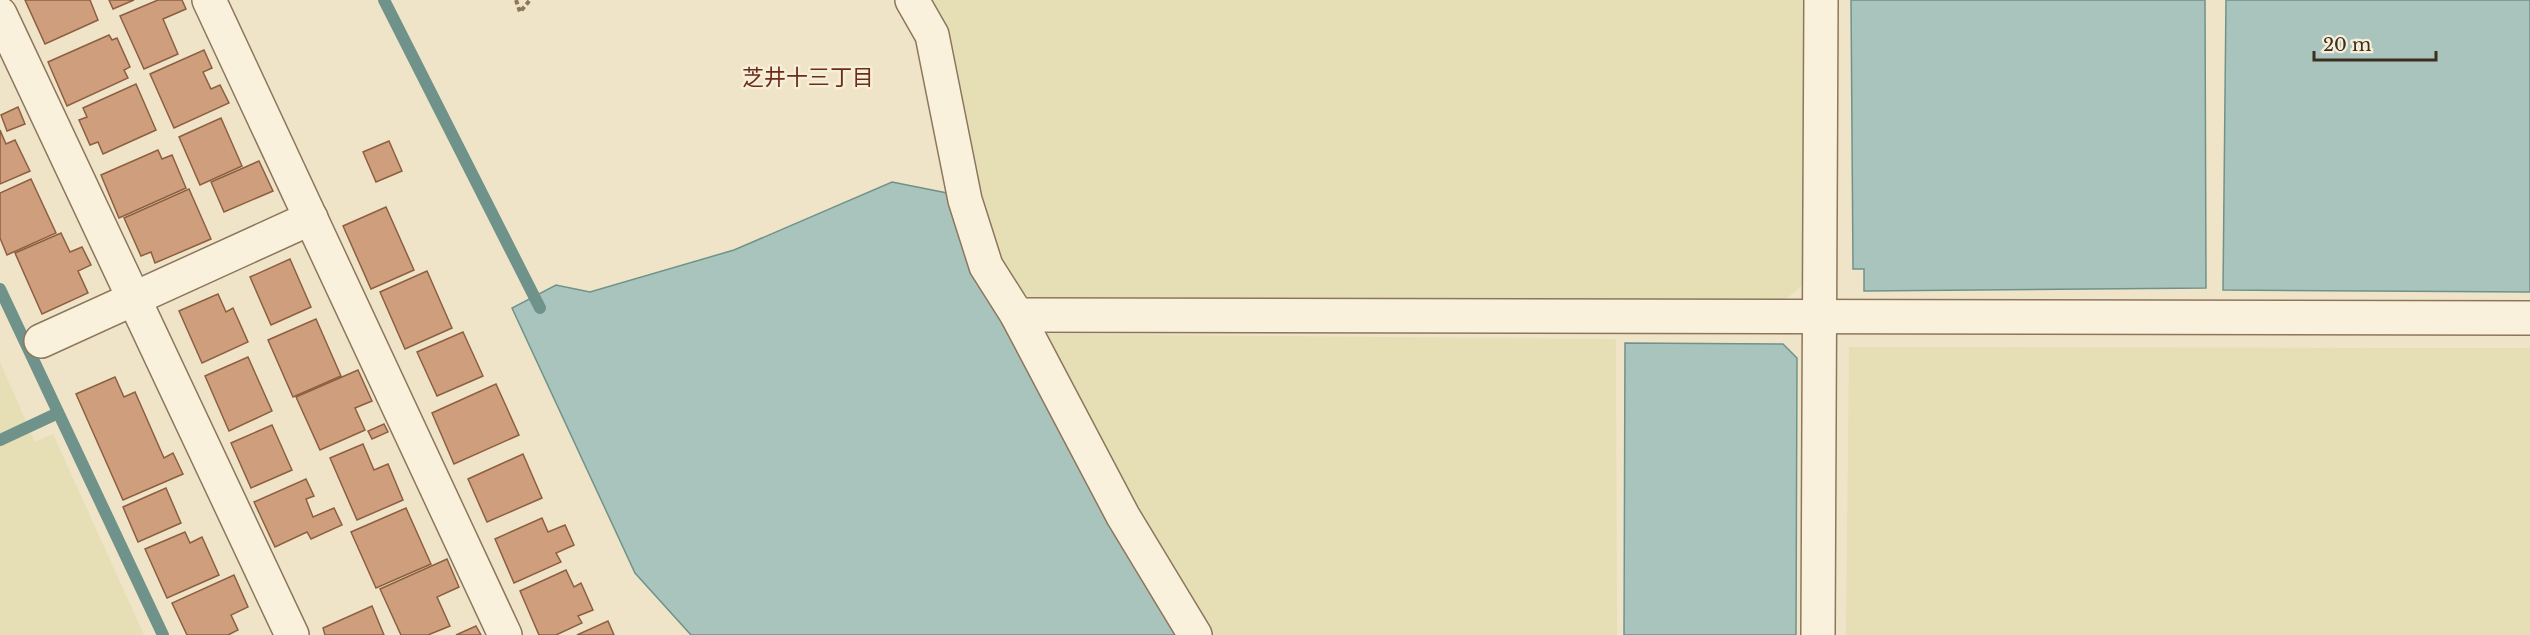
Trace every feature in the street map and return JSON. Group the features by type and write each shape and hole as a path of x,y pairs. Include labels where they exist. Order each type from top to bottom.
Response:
{"street":[{"path":"209,0 505,635"},
{"path":"912,0 932,35 965,200 986,266 1017,315 1123,516 1195,635"},
{"path":"1818,635 1821,0"},
{"path":"0,14 292,635"},
{"path":"41,341 311,218"},
{"path":"1017,315 2530,318"}],"path":[{"path":"516,0 520,12 530,0"}],"shaded area":[{"path":"927,0 1803,0 1803,285 1785,300 1030,298 1012,282 1001,263 983,203 966,125"},
{"path":"1048,334 1616,339 1617,635 1210,635 1048,355"},
{"path":"1849,347 2530,348 2530,635 1846,635"},
{"path":"0,362 35,442 53,434 144,635 0,635"}],"water":[{"path":"1851,0 2205,0 2206,288 1864,291 1864,269 1853,269"},
{"path":"2226,0 2530,0 2530,292 2223,290"},
{"path":"892,182 957,195 1180,635 691,635 635,573 512,308 556,285 590,292 734,250"},
{"path":"1625,343 1783,344 1797,358 1796,635 1624,635"}],"building":[{"path":"25,0 90,0 98,20 45,44"},
{"path":"109,0 134,0 113,9"},
{"path":"158,0 182,0 186,9 163,19 178,54 144,69 120,16"},
{"path":"109,35 112,40 117,38 130,67 124,70 128,78 67,106 48,62"},
{"path":"204,50 212,68 203,72 211,89 220,85 229,103 174,128 150,74"},
{"path":"136,84 156,130 103,154 98,142 90,145 79,120 87,117 83,108"},
{"path":"18,107 25,124 7,131 1,115"},
{"path":"221,118 242,166 200,185 179,137"},
{"path":"0,130 6,144 15,140 30,171 0,184"},
{"path":"389,141 402,171 376,182 363,152"},
{"path":"158,150 162,159 172,155 186,188 119,218 101,175"},
{"path":"259,161 273,191 224,212 211,182"},
{"path":"31,179 56,233 7,255 0,238 0,193"},
{"path":"189,189 211,239 155,263 151,252 141,256 124,218"},
{"path":"386,207 414,270 371,289 343,226"},
{"path":"61,233 70,252 82,247 91,265 78,271 88,293 42,314 15,253"},
{"path":"290,259 311,307 271,325 250,277"},
{"path":"427,271 452,328 405,349 380,292"},
{"path":"218,294 226,312 233,308 248,342 202,363 179,311"},
{"path":"316,319 341,376 293,397 268,340"},
{"path":"463,332 483,376 437,396 417,352"},
{"path":"248,357 272,411 229,431 205,376"},
{"path":"358,370 372,401 355,408 365,430 320,450 296,397"},
{"path":"115,377 124,397 135,392 164,458 173,453 183,474 123,500 76,394"},
{"path":"496,384 519,435 454,464 432,413"},
{"path":"384,424 388,432 372,439 368,431"},
{"path":"272,425 292,470 251,488 231,443"},
{"path":"363,444 374,470 388,464 403,500 357,520 330,458"},
{"path":"523,454 542,498 487,522 468,479"},
{"path":"306,479 314,496 306,499 313,517 334,508 342,525 311,539 307,532 275,547 254,502"},
{"path":"166,488 181,523 138,542 123,507"},
{"path":"406,508 431,564 376,588 351,532"},
{"path":"542,518 548,532 565,525 574,545 556,553 561,562 514,583 495,539"},
{"path":"185,532 190,543 202,537 219,575 167,598 145,549"},
{"path":"447,559 459,587 437,597 450,626 428,635 401,635 380,589"},
{"path":"566,570 574,587 581,583 593,610 578,616 582,623 556,635 539,635 520,591"},
{"path":"234,575 248,607 231,615 238,630 228,635 187,635 172,603"},
{"path":"372,606 384,635 325,635 323,628"},
{"path":"608,621 614,635 577,635"},
{"path":"476,626 481,635 456,635"}],"waterway":[{"path":"384,0 540,308"},
{"path":"0,289 163,635"},
{"path":"0,440 58,413"}],"district":[{"name":"芝井十三丁目","path":"808,77"}]}
